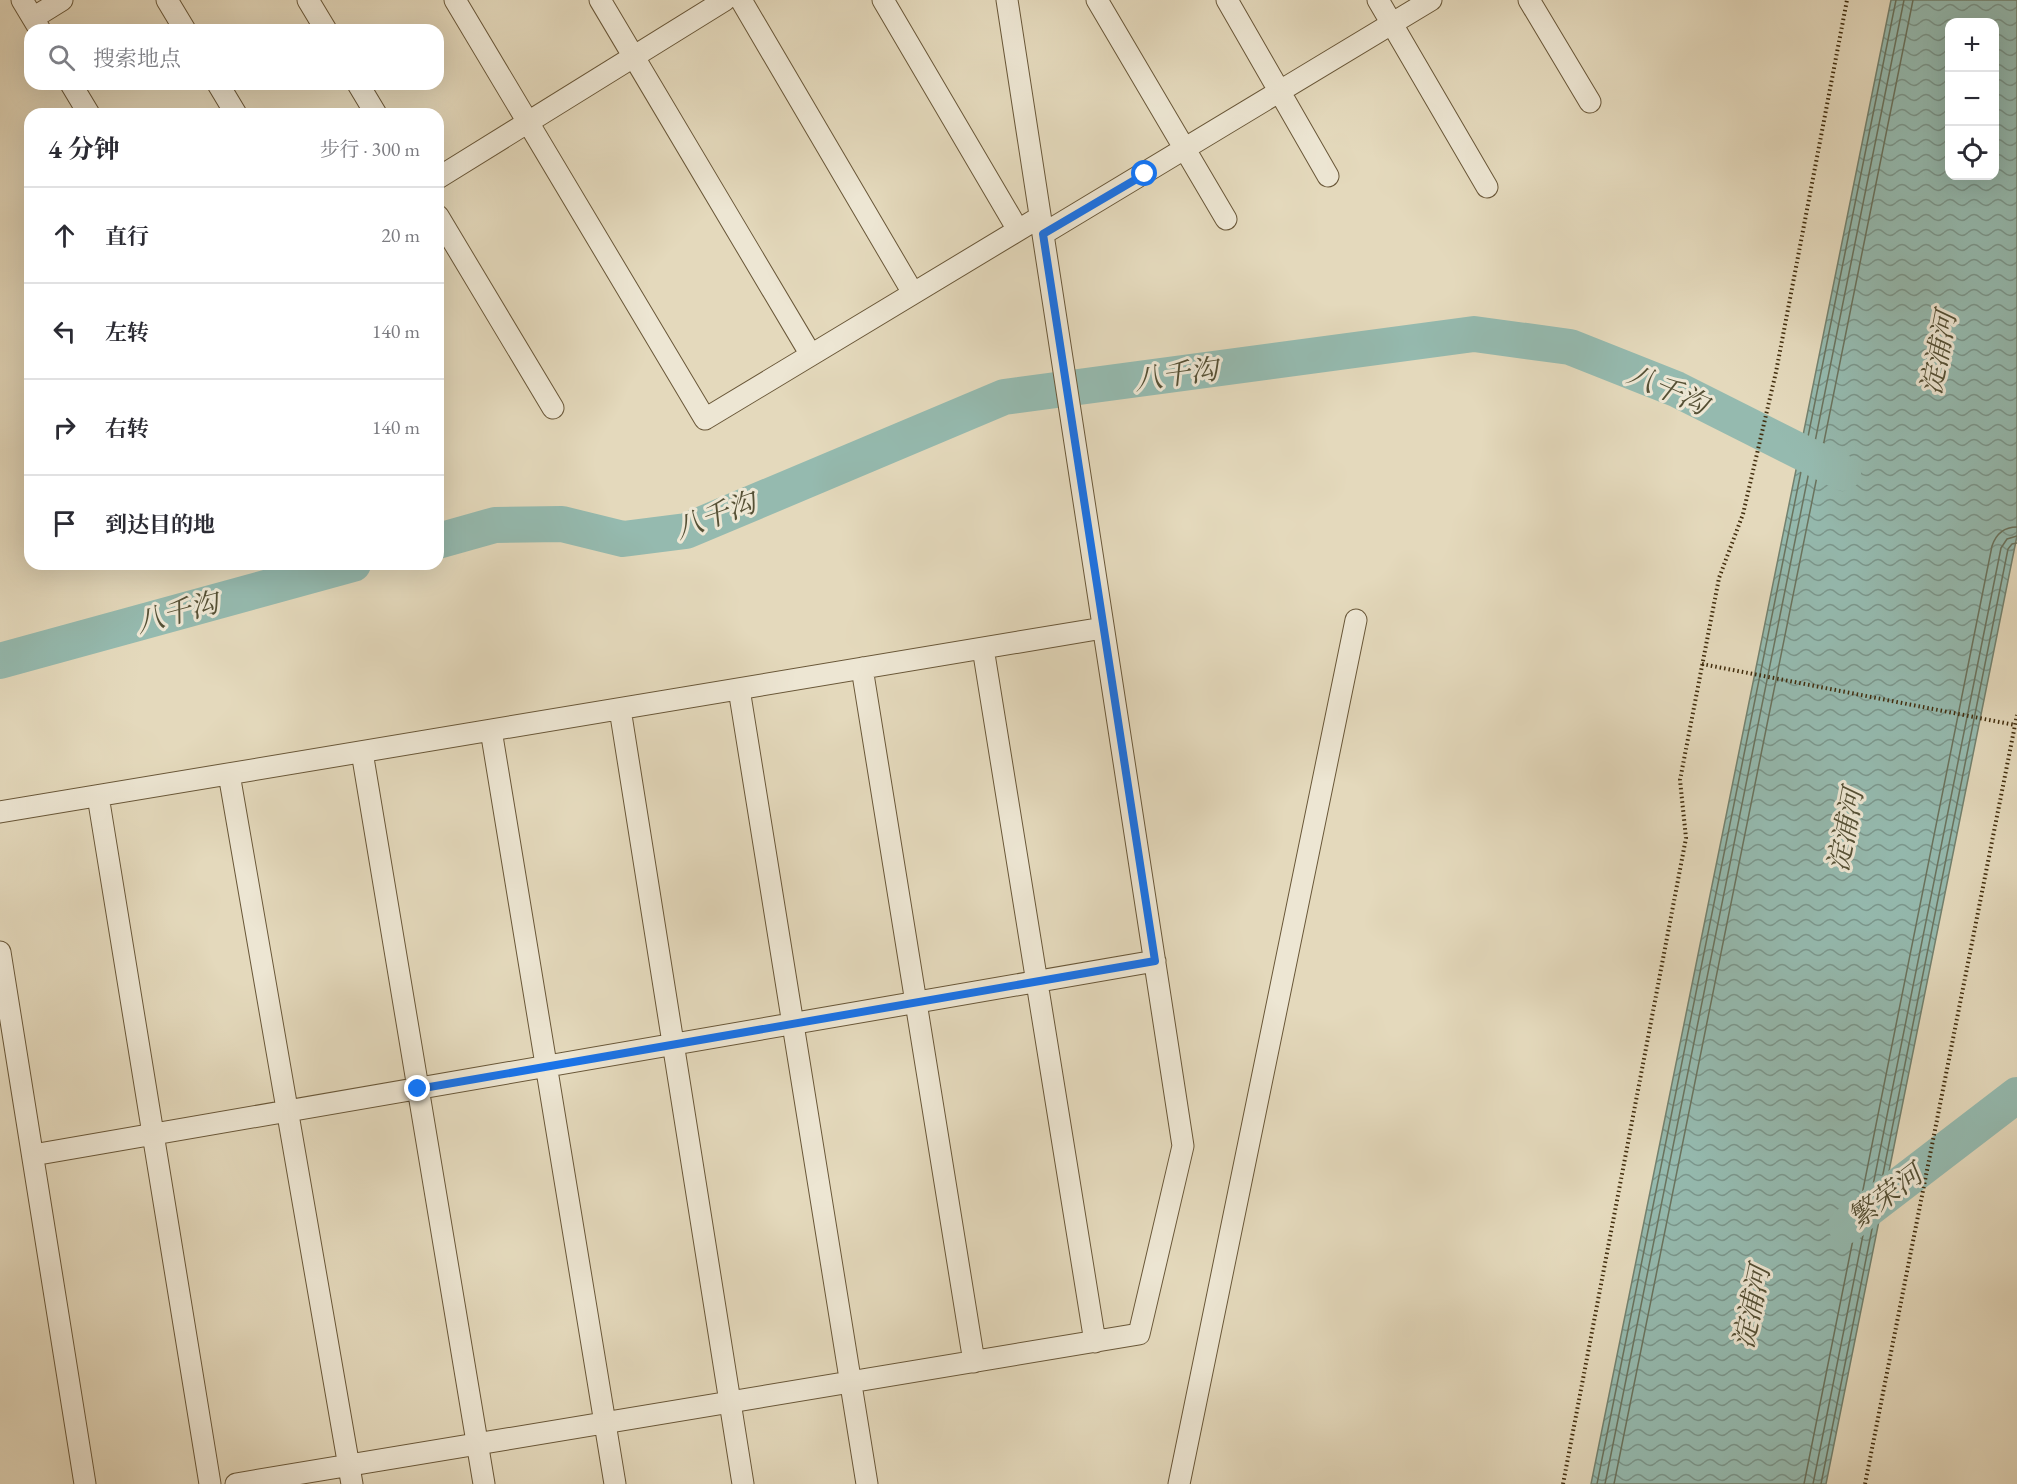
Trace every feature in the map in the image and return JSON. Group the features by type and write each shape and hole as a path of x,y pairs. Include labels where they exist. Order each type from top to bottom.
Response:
{"lane":[{"path":"32,16 62,0"},
{"path":"167,0 181,24"},
{"path":"308,0 322,24"},
{"path":"455,0 705,419 1018,230 1042,226 1185,149 1431,0"},
{"path":"600,0 811,355"},
{"path":"444,174 725,0"},
{"path":"741,0 914,294"},
{"path":"883,0 1018,230"},
{"path":"236,1484 350,1475 477,1444 1139,1334 1183,1146 1007,0"},
{"path":"1097,0 1226,219"},
{"path":"1227,0 1328,176"},
{"path":"1378,0 1487,188"},
{"path":"1530,0 1590,102"},
{"path":"75,90 85,108"},
{"path":"222,90 232,108"},
{"path":"362,90 372,108"},
{"path":"444,226 553,408"},
{"path":"1179,1484 1356,620"},
{"path":"0,812 1103,628"},
{"path":"983,648 1095,1342"},
{"path":"862,668 974,1362"},
{"path":"739,689 867,1484"},
{"path":"621,709 743,1484"},
{"path":"491,730 615,1484"},
{"path":"362,752 484,1484"},
{"path":"229,774 350,1475"},
{"path":"98,796 210,1484"},
{"path":"0,952 85,1484"},
{"path":"33,1155 1155,961"}],"path":[{"path":"1563,1484 1686,838 1680,780 1702,664 1719,578 1743,514 1776,372 1847,0"},
{"path":"1702,664 2015,724"},
{"path":"1865,1484 2017,715"}],"water":[{"name":"淀浦河","path":"1891,0 2017,0 2017,536 1826,1484 1591,1484"}],"waterway":[{"name":"八千沟","path":"444,539 495,525 562,524 623,539 686,531 1004,397 1474,334 1570,347 1676,389 1843,473"},
{"name":"八千沟","path":"0,661 331,570"},
{"name":"繁荣河","path":"1846,1226 2017,1095"}],"route":[{"path":"418,1089 1155,961 1043,234 1145,174"}]}
